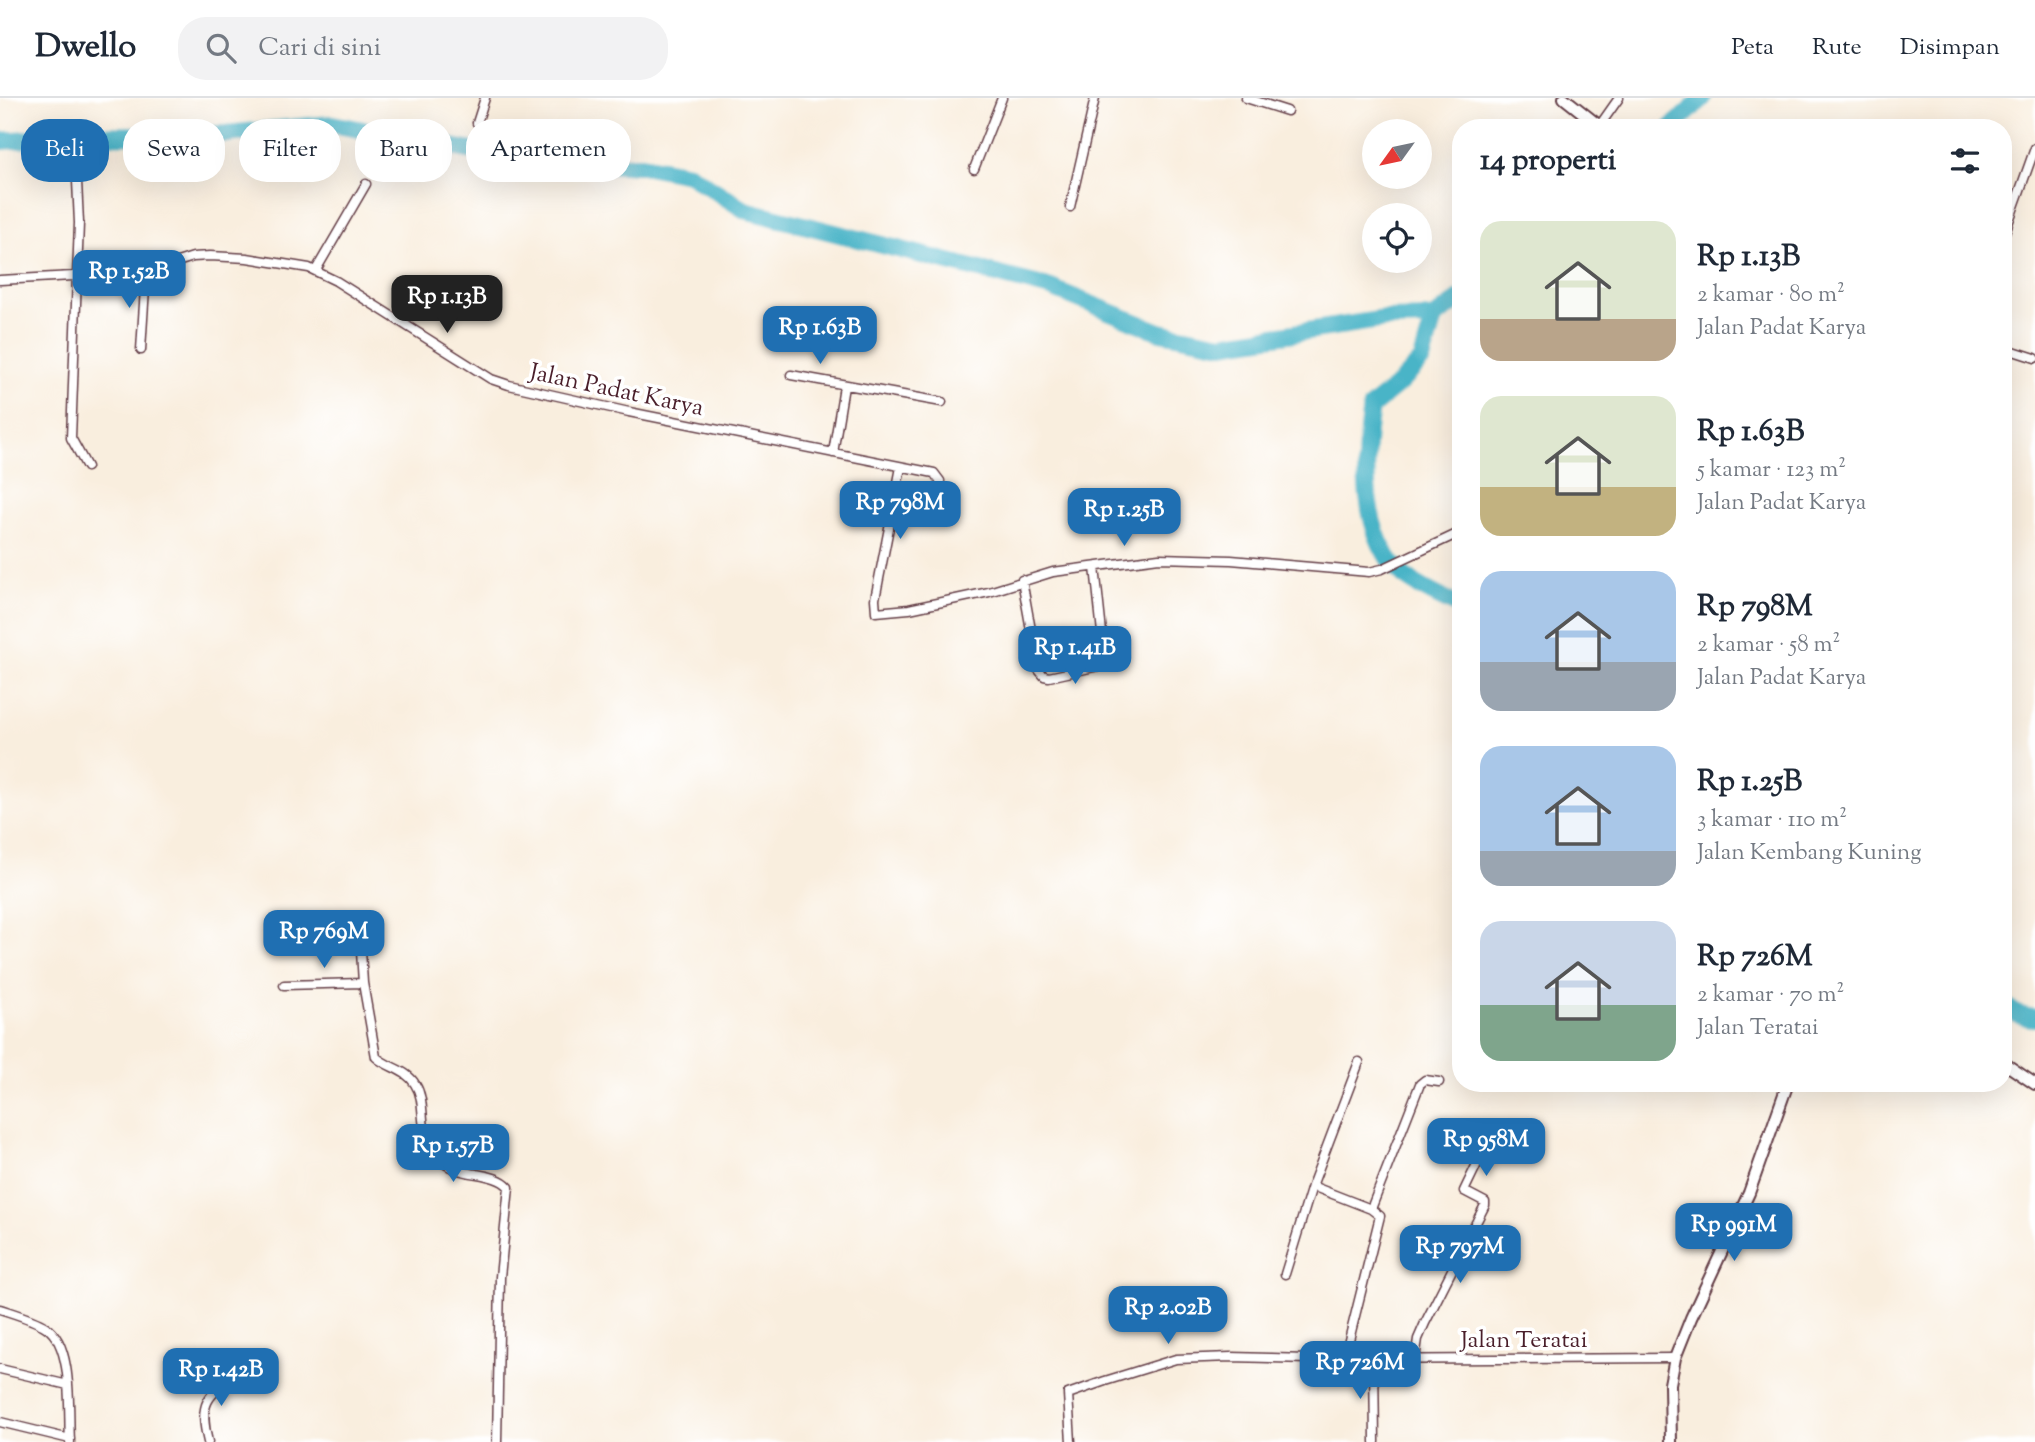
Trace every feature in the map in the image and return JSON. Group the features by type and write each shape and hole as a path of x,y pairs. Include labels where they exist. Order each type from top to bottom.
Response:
{"street":[{"path":"478,119 485,98"},
{"path":"974,169 1002,98"},
{"path":"1070,207 1096,98"},
{"path":"1246,98 1287,111"},
{"path":"1564,98 1591,119"},
{"path":"1606,119 1619,98"},
{"path":"2012,213 2035,148"},
{"path":"77,182 79,223 71,438 88,467"},
{"path":"316,271 366,184"},
{"name":"Jalan Padat Karya","path":"0,280 146,272 193,257 210,256 247,258 316,271 491,379 629,412 934,473 940,481"},
{"path":"141,350 146,272"},
{"path":"2012,351 2035,358"},
{"path":"791,375 942,402"},
{"path":"834,453 844,386"},
{"path":"901,467 875,599 876,612 909,609 964,598 1053,572 1158,558 1231,560 1358,572 1382,569 1452,536"},
{"path":"1021,580 1038,669 1044,676 1049,677 1099,666 1105,661 1095,567"},
{"path":"360,935 363,983 376,1057 403,1072 417,1086 425,1135 436,1156 451,1168 502,1180 509,1187 500,1277 497,1442"},
{"path":"284,985 363,983"},
{"path":"1285,1274 1312,1186 1359,1062"},
{"path":"2012,1068 2035,1084"},
{"path":"1371,1209 1420,1084 1425,1080 1439,1082"},
{"path":"1671,1442 1670,1384 1675,1358 1690,1318 1749,1193 1785,1092"},
{"path":"1415,1359 1425,1323 1485,1205 1485,1202 1464,1191 1490,1136"},
{"path":"1312,1186 1371,1209 1378,1213 1381,1219 1344,1360"},
{"path":"0,1309 46,1327 57,1337 68,1385 70,1441 0,1422"},
{"name":"Jalan Teratai","path":"1071,1442 1068,1395 1176,1359 1675,1358"},
{"path":"1374,1360 1375,1442"},
{"path":"0,1370 68,1385"},
{"path":"208,1442 204,1407 223,1384 239,1375"}],"waterway":[{"path":"1681,119 1703,98"},
{"path":"0,141 72,136 226,134 332,124 499,156 567,165 642,165 689,174 745,210 1051,288 1160,332 1222,344 1385,319 1434,318 1452,305"},
{"path":"1434,318 1422,360 1398,385 1371,407 1366,473 1372,519 1379,541 1390,560 1411,581 1452,603"},
{"path":"2012,1011 2035,1018"}]}
